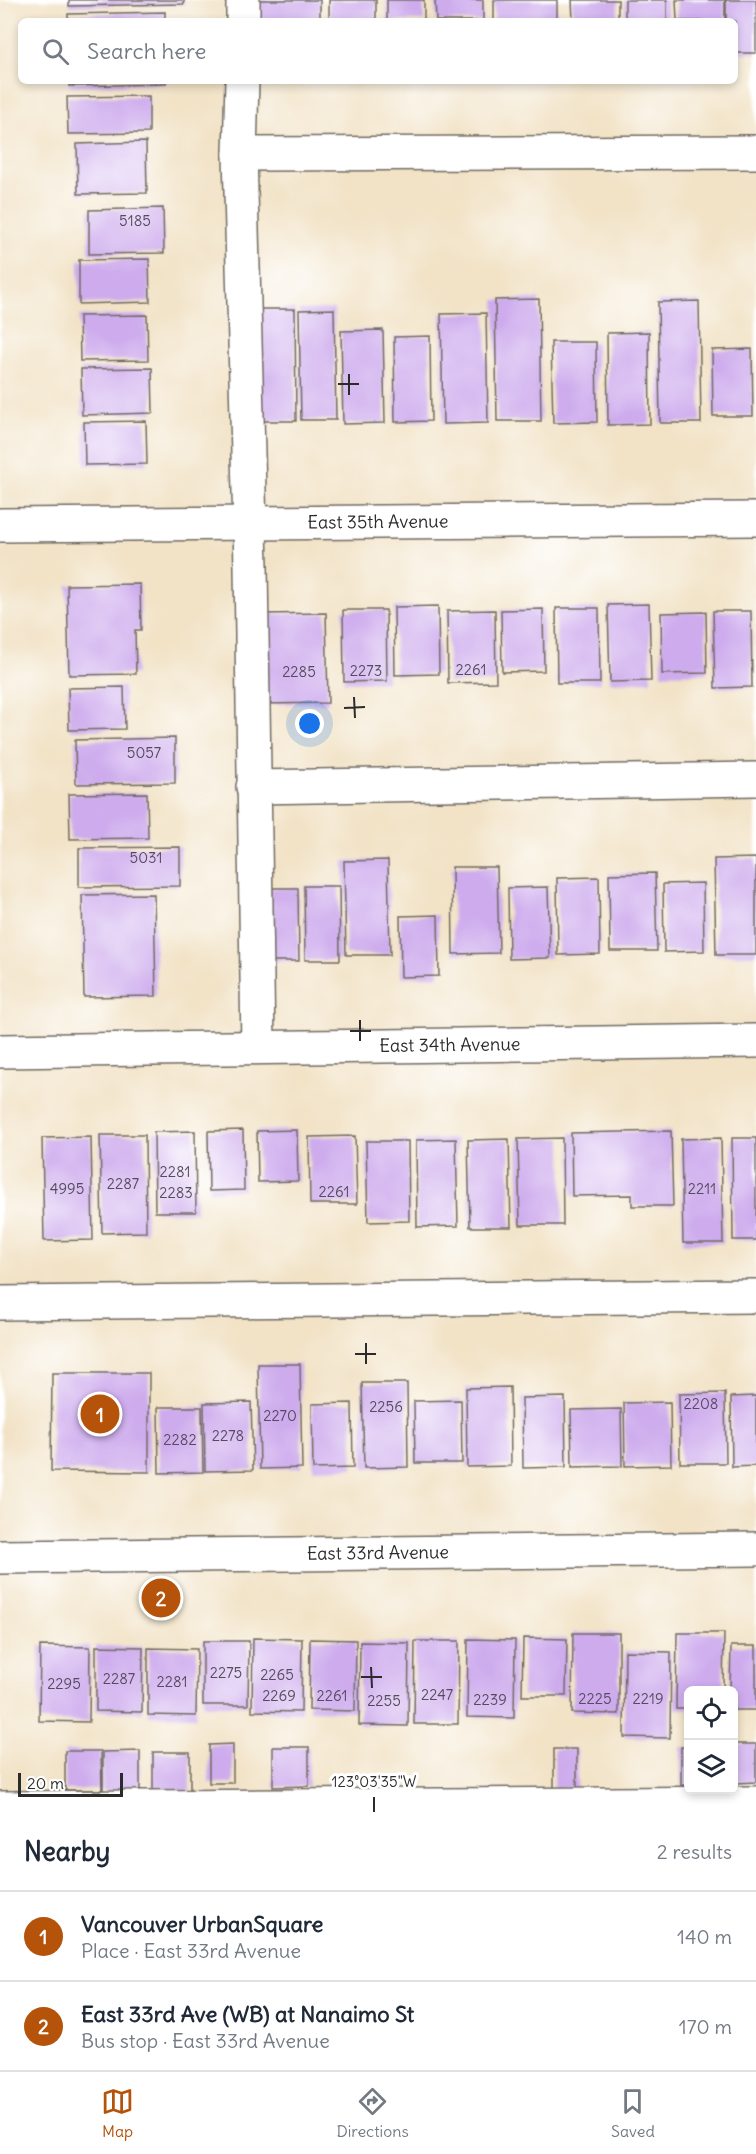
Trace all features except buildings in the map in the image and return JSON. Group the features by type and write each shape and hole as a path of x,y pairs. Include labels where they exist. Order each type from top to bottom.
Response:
{"street":[{"path":"243,0 243,18"},
{"path":"242,84 240,154 258,1047"},
{"path":"240,154 756,152"},
{"name":"East 35th Avenue","path":"0,525 756,519"},
{"path":"253,787 756,780"},
{"name":"East 34th Avenue","path":"0,1051 756,1041"},
{"path":"0,1303 756,1296"},
{"name":"East 33rd Avenue","path":"0,1557 756,1549"},
{"path":"0,1808 756,1803"}],"place":[{"name":"Vancouver UrbanSquare","path":"100,1414"},
{"name":"East 33rd Ave (WB) at Nanaimo St","path":"161,1598"}]}
